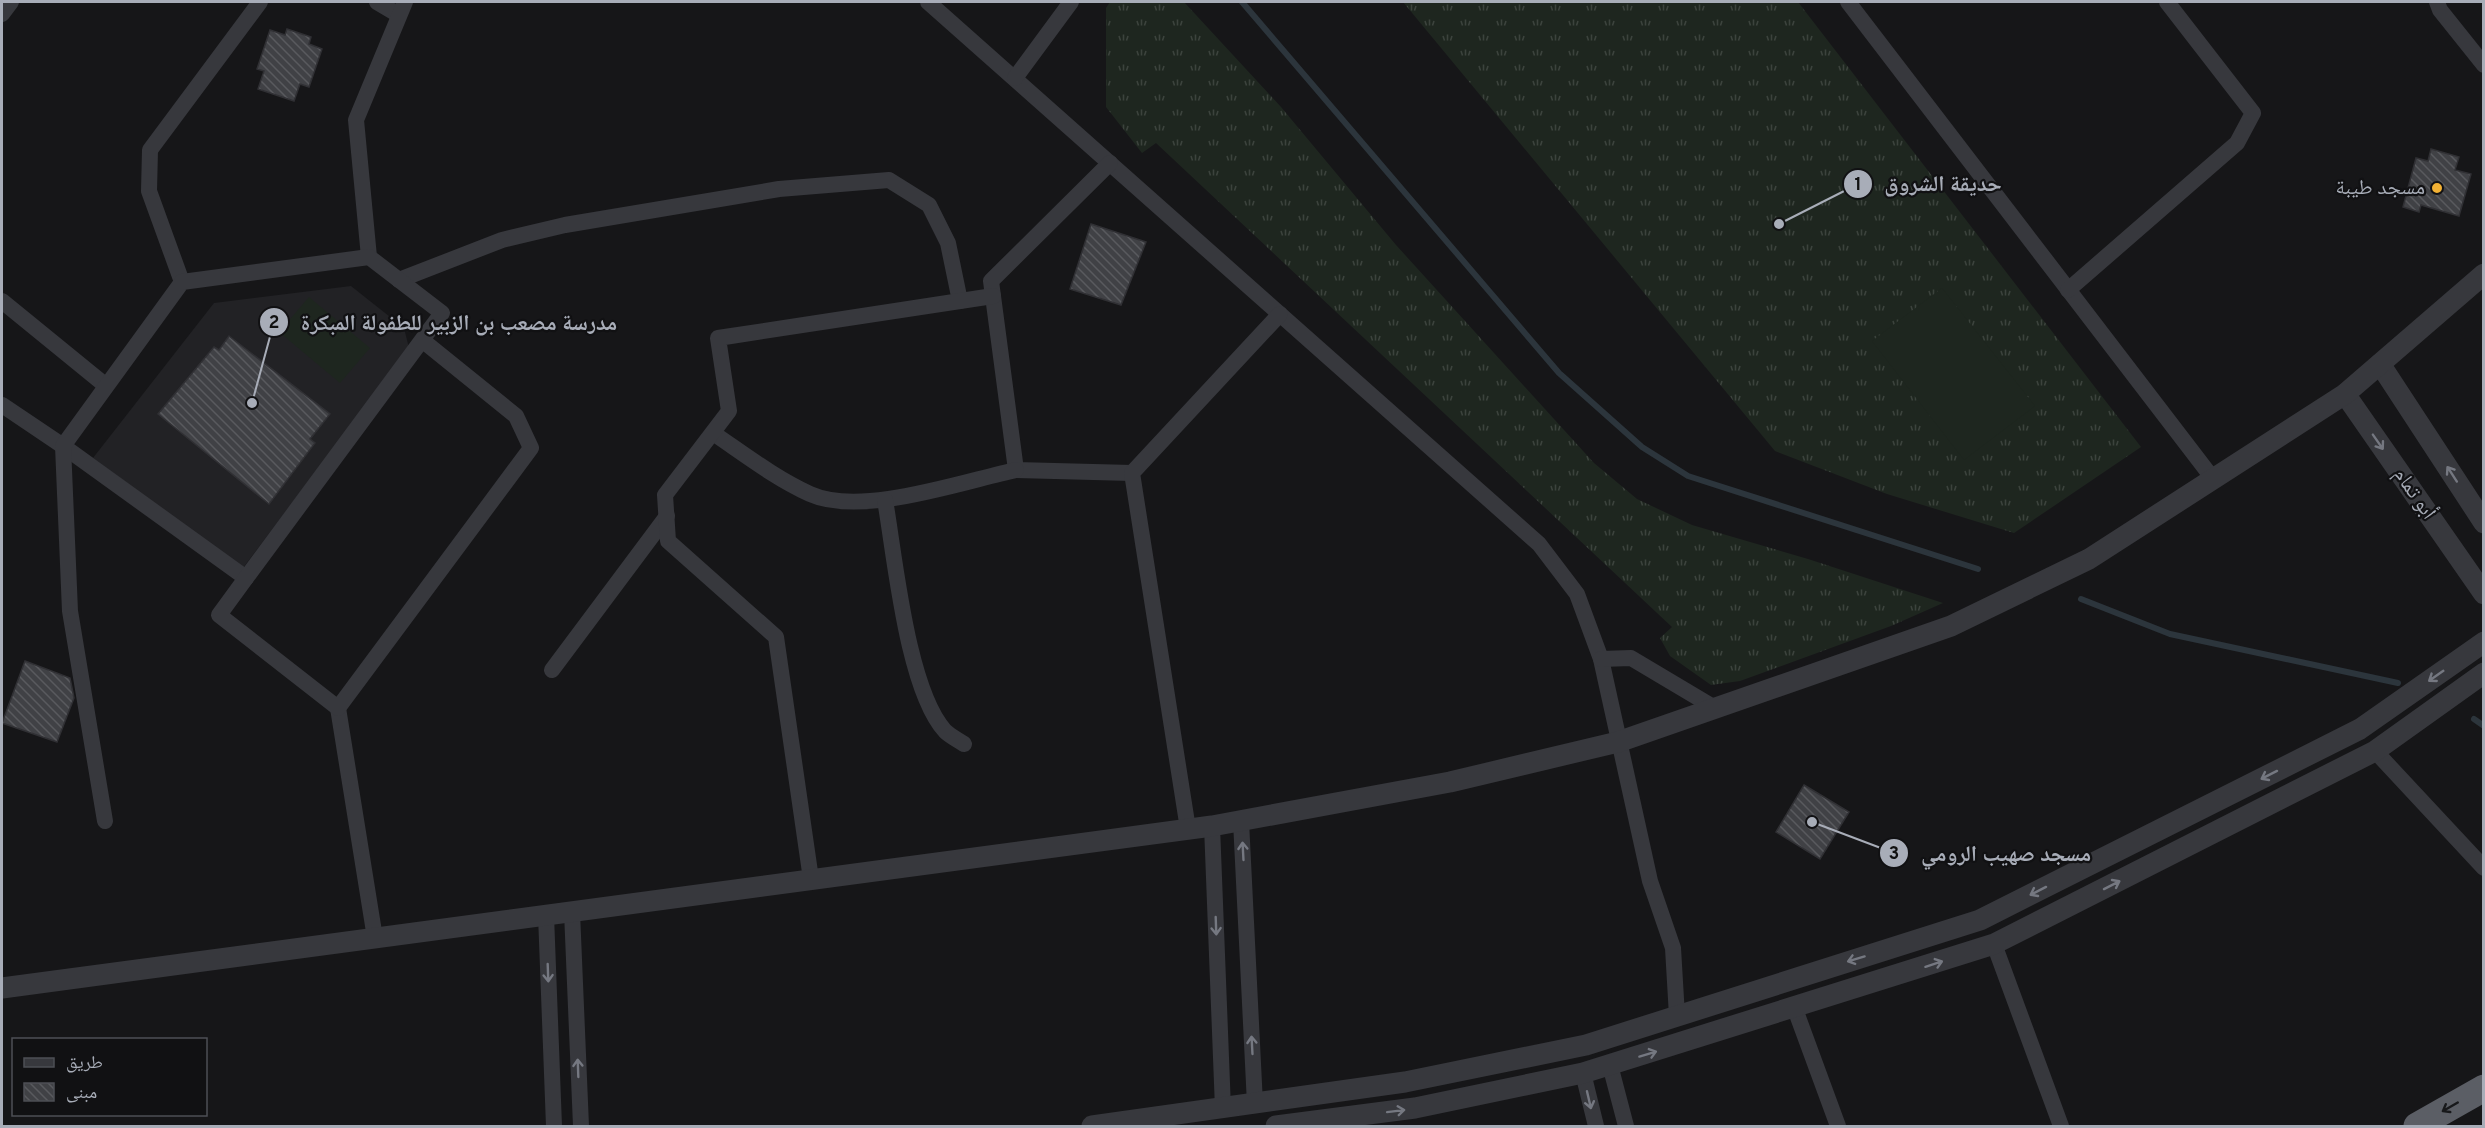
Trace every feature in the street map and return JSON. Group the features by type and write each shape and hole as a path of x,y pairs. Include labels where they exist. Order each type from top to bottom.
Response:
{"highway":[{"path":"2417,1126 2484,1088"}],"street":[{"path":"2,14 11,2"},
{"path":"182,282 149,191 150,150 260,2"},
{"path":"369,257 356,120 402,8 377,2"},
{"path":"928,2 1539,544 1577,594 1601,659 1650,881 1673,948 1677,1016"},
{"path":"1015,78 1071,2"},
{"path":"1848,2 2214,480"},
{"path":"2068,290 2237,143 2253,113 2167,2"},
{"path":"2437,2 2440,10 2484,65"},
{"path":"1016,470 991,281 1110,163"},
{"path":"399,280 502,240 565,225 780,189 889,180 929,205 948,243 960,301"},
{"path":"105,821 70,611 64,518 63,446 105,385 182,282 369,257 442,313 219,615 338,708 375,938"},
{"path":"2,988 1212,826 1450,782 1618,742 1951,626 2089,559 2345,394 2484,274"},
{"path":"811,879 776,637 668,541 665,495 729,411 718,338 993,296"},
{"path":"2,301 105,385"},
{"path":"712,433 775,475 811,495 837,503 870,503 1016,470 1132,473 1280,314"},
{"path":"338,708 531,448 516,416 422,340"},
{"name":"أبو تمام","path":"2380,364 2484,523"},
{"name":"أبو تمام","path":"2345,394 2484,594"},
{"path":"2,405 63,446 246,578"},
{"path":"1132,473 1188,829"},
{"path":"885,500 906,626 923,694 945,731 964,744"},
{"path":"552,670 667,516"},
{"path":"1092,1126 1405,1082 1586,1045 1980,920 2360,729 2484,642"},
{"path":"1601,659 1631,658 1715,708"},
{"path":"1276,1126 1360,1121 1583,1073 1994,944 2375,751 2484,673"},
{"path":"2375,751 2484,868"},
{"path":"1241,821 1255,1104"},
{"path":"1212,826 1223,1109"},
{"path":"572,912 581,1126"},
{"path":"546,915 554,1126"},
{"path":"1994,944 2061,1126"},
{"path":"1795,1008 1838,1126"},
{"path":"1610,1065 1626,1126"},
{"path":"1583,1073 1596,1126"}],"shaded area":[{"path":"351,286 404,328 409,348 243,568 93,458 214,303"}],"green space":[{"path":"1110,2 1184,2 1281,107 1396,245 1594,463 1637,499 1692,525 1808,559 1943,603 1891,626 1740,681 1711,685 1670,656 1660,638 1672,627 1156,143 1142,153 1106,107 1106,8"},
{"path":"1403,2 1798,2 2141,447 2014,533 1887,494 1775,451"},
{"path":"1942,288 2035,406 1964,460 1872,341"},
{"path":"309,297 370,348 340,383 279,332"}],"building":[{"path":"287,29 311,37 309,44 322,49 309,87 300,84 294,101 258,89 264,71 257,69 270,30 285,35"},
{"name":"مسجد طيبة","path":"2431,149 2459,157 2455,170 2471,174 2459,216 2421,205 2419,212 2403,207 2416,158 2428,161"},
{"path":"1091,224 1146,242 1121,305 1070,289"},
{"path":"229,336 330,414 310,439 315,443 269,504 158,414 214,347 219,350"},
{"path":"25,661 70,678 74,698 57,742 2,723"},
{"path":"1804,785 1849,812 1820,859 1776,832"}],"waterway":[{"path":"1242,2 1559,373 1642,447 1688,476 1978,569"},
{"path":"2081,599 2170,634 2398,683"},
{"path":"2474,719 2484,726"}],"place":[{"name":"مسجد طيبة","path":"2437,188"},
{"name":"حديقة الشروق","path":"1779,224"},
{"name":"مدرسة مصعب بن الزبير للطفولة المبكرة","path":"252,403"},
{"name":"مسجد صهيب الرومي","path":"1812,822"}]}
